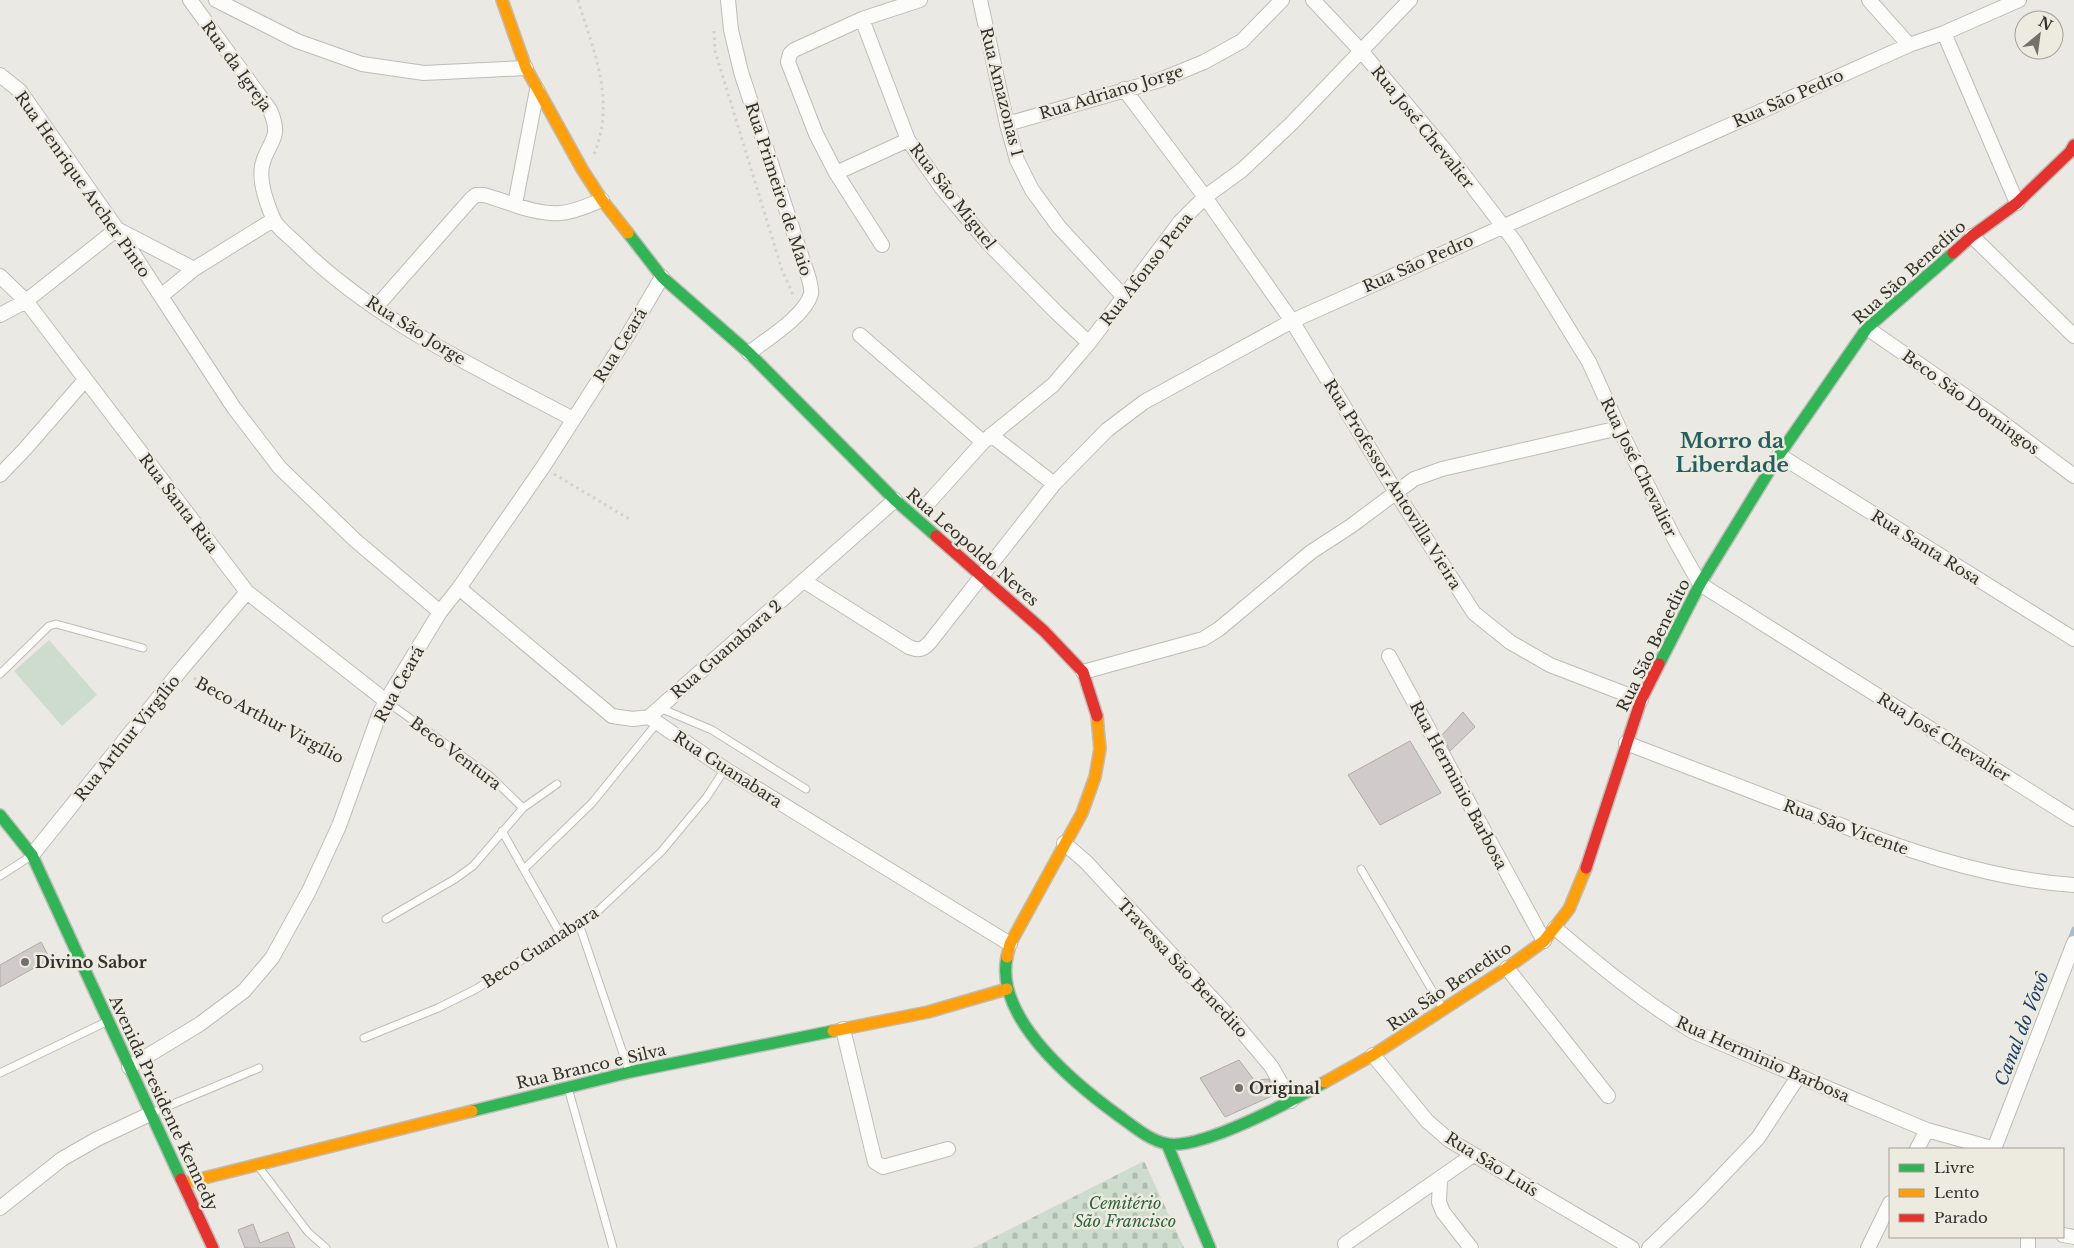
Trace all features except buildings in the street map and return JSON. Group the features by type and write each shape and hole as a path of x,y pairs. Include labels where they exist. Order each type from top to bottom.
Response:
{"street":[{"name":"Rua da Igreja","path":"190,0 270,110 276,123 276,132 262,167 262,182 273,220"},
{"path":"216,0 297,41 362,64 424,73 526,68"},
{"name":"Rua Leopoldo Neves","path":"502,0 526,68 582,169 602,200 662,277 749,353 895,500 1044,630 1083,672 1097,717 1100,748 1095,777 1082,813 1010,944 1005,968 1007,989 1020,1016 1038,1043 1087,1093 1145,1135 1167,1144"},
{"name":"Rua Primeiro de Maio","path":"728,0 731,30 741,72 812,293 806,305 749,353"},
{"path":"882,245 836,173 816,134 788,62 790,54 794,50 862,20 920,0"},
{"name":"Rua Amazonas 1","path":"980,0 1007,124 1017,160 1032,190 1059,227 1124,297"},
{"name":"Rua Adriano Jorge","path":"1007,124 1160,80 1204,62 1242,41 1282,0"},
{"name":"Rua José Chevalier","path":"1313,0 1362,52 1444,150 1524,256 1589,362 1619,428 1674,538 1700,584 2074,819"},
{"name":"Rua Afonso Pena","path":"930,501 987,438 1053,385 1089,343 1180,222 1205,197 1242,170 1291,124 1410,0"},
{"path":"1869,0 1910,45"},
{"name":"Rua São Pedro","path":"804,581 909,646 918,650 926,647 1054,484 1107,430 1144,402 1292,321 1502,225 1910,45 1944,33 2019,0"},
{"name":"Rua São Miguel","path":"862,20 908,140 942,187 988,243 1089,343"},
{"path":"1944,33 2017,202"},
{"name":"Rua Henrique Archer Pinto","path":"0,75 20,91 117,229 234,408 280,468 354,540 440,612"},
{"name":"Rua Professor Antovilla Vieira","path":"1124,89 1205,197 1292,321 1397,494 1474,613 1510,642 1550,665 1641,700"},
{"path":"515,204 537,90"},
{"path":"836,173 908,140"},
{"name":"Rua São Benedito","path":"1167,1144 1189,1143 1215,1135 1291,1101 1374,1056 1507,968 1544,941 1569,909 1584,873 1641,700 1700,584 1779,455 1867,328 1972,236 2017,202 2073,149"},
{"path":"376,307 476,195 484,195 533,211 561,213 579,209 602,200"},
{"name":"Rua Henrique Archer Pinto","path":"161,296 194,268 273,220"},
{"name":"Rua São Jorge","path":"273,220 318,265 376,307 437,346 573,419"},
{"path":"0,314 26,301 117,229 194,268"},
{"path":"1972,236 2074,336"},
{"name":"Rua Santa Rita","path":"0,276 26,301 247,592 386,701"},
{"name":"Rua Ceará","path":"129,1067 200,1024 244,991 272,958 309,891 340,826 379,715 386,701 440,612 459,588 543,467 629,333 662,277"},
{"name":"Beco São Domingos","path":"1867,328 1991,414 2074,476"},
{"path":"860,335 987,438 1054,484"},
{"path":"0,475 85,380"},
{"path":"1083,672 1203,639 1220,629 1311,552 1397,494 1414,480 1442,469 1619,428"},
{"name":"Rua Santa Rosa","path":"1779,455 2074,639"},
{"name":"Rua Guanabara 2","path":"655,716 895,500"},
{"path":"459,588 612,716 633,719 655,716"},
{"name":"Rua Arthur Virgílio","path":"32,855 180,671 247,592"},
{"name":"Rua Herminio Barbosa","path":"1389,656 1544,941"},
{"name":"Rua Guanabara","path":"655,716 725,769 1010,944"},
{"name":"Rua São Vicente","path":"1626,743 1932,858 2034,881 2074,885"},
{"name":"Avenida Presidente Kennedy","path":"0,815 32,855 150,1114 214,1248"},
{"name":"Travessa São Benedito","path":"1064,843 1086,862 1234,1022 1270,1066 1291,1101"},
{"name":"Rua Herminio Barbosa","path":"1555,928 1622,984 1659,1011 1692,1031 1927,1130 1990,1148"},
{"path":"1994,1148 2074,943"},
{"path":"1507,968 1608,1096"},
{"name":"Rua Branco e Silva","path":"184,1183 630,1072 928,1012 1007,989"},
{"path":"843,1029 875,1162 883,1167 948,1150"},
{"name":"Rua São Luís","path":"1374,1056 1427,1121 1449,1140 1632,1248"},
{"path":"1649,1248 1699,1200 1758,1138 1798,1077"},
{"path":"0,1208 62,1159 97,1139 150,1114"},
{"path":"1918,1148 1927,1130"},
{"path":"1167,1144 1210,1248"},
{"path":"1345,1244 1440,1180 1473,1154"},
{"path":"1440,1180 1439,1202 1443,1212 1471,1248"},
{"path":"1868,1248 1889,1205"}],"lane":[{"path":"0,674 49,626 56,624 143,648"},
{"name":"Beco Ventura","path":"386,701 490,776 523,808"},
{"path":"655,716 712,730 806,789"},
{"name":"Rua Guanabara 2","path":"524,869 592,803 655,716"},
{"name":"Beco Guanabara","path":"364,1038 438,1008 476,989 599,910 661,852 690,818 725,769"},
{"path":"386,918 455,880 486,851 523,808 557,784"},
{"path":"502,831 561,936"},
{"name":"Rua Arthur Virgílio","path":"0,876 32,855"},
{"path":"1361,868 1444,1010"},
{"path":"579,924 630,1072"},
{"path":"0,1073 108,1021"},
{"path":"150,1114 259,1068"},
{"path":"568,1088 613,1248"},
{"path":"258,1166 308,1232 326,1248"}],"path":[{"path":"578,0 603,84 604,102 600,137 594,154 582,169"},
{"path":"714,26 715,51 782,270 800,310"},
{"path":"543,467 631,520"},
{"name":"Beco Arthur Virgílio","path":"180,671 360,768"}],"green space":[{"path":"49,640 97,695 62,726 14,671"},
{"name":"Cemitério São Francisco","path":"1144,1161 1184,1248 973,1248"}],"waterway":[{"name":"Canal do Vovô","path":"2069,942 2074,929"}],"traffic: fast":[{"path":"628,233 662,277 749,353 895,500 936,536"},
{"path":"1659,664 1700,584 1779,455 1867,328 1953,253"},
{"path":"0,815 32,855 181,1179"},
{"path":"1007,957 1006,980 1013,1003 1025,1026 1061,1068 1081,1086 1136,1128 1155,1140 1168,1144 1183,1144 1224,1132 1270,1111 1325,1082"},
{"path":"472,1111 630,1072 833,1031"},
{"path":"1167,1144 1210,1248"}],"traffic: slow":[{"path":"502,0 526,68 582,169 602,200 628,233"},
{"path":"1007,957 1010,944 1082,813 1095,777 1100,749 1097,716"},
{"path":"1325,1082 1373,1055 1507,968 1544,941 1569,909 1586,868"},
{"path":"833,1031 928,1012 1007,989"},
{"path":"184,1183 472,1111"}],"traffic: jam":[{"path":"1953,253 1972,236 2017,203 2070,152 2074,145"},
{"path":"936,536 1044,631 1083,672 1097,716"},
{"path":"1586,868 1641,700 1659,664"},
{"path":"181,1179 213,1248"}],"place":[{"name":"Divino Sabor","path":"25,962"},
{"name":"Original","path":"1239,1088"}],"district":[{"name":"Morro da Liberdade","path":"1732,453"}]}
